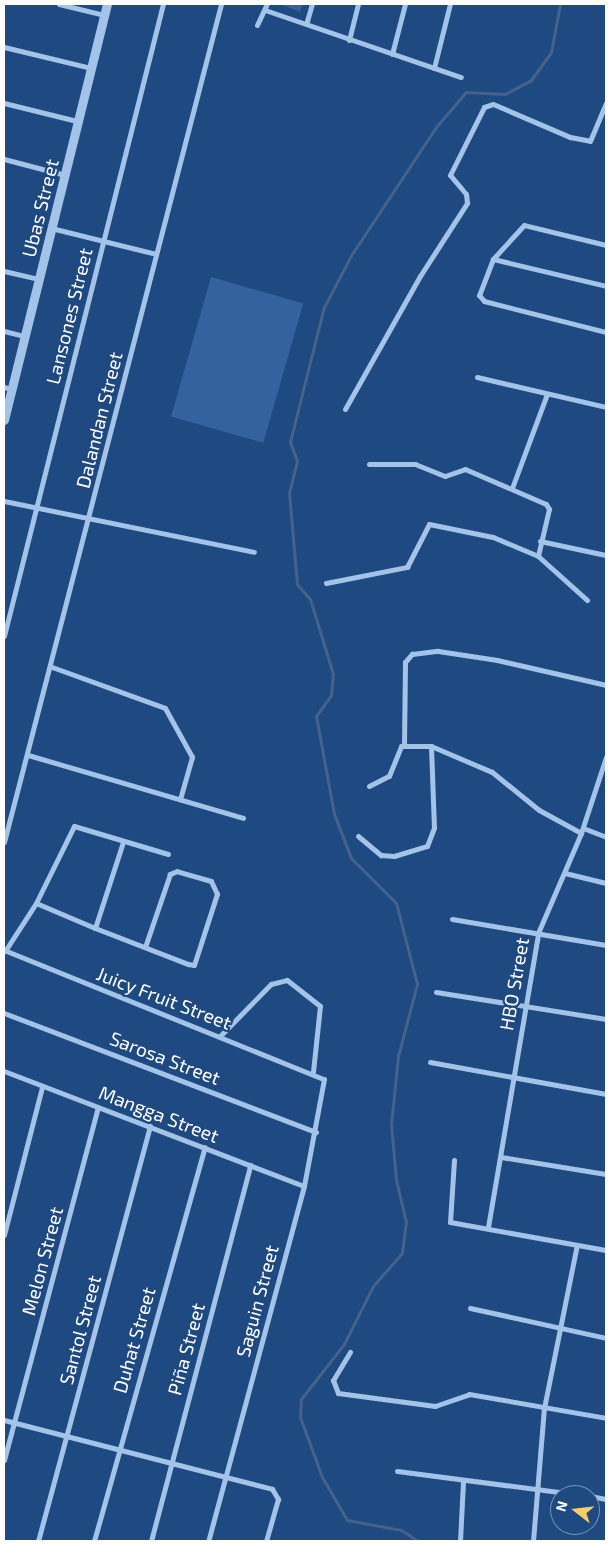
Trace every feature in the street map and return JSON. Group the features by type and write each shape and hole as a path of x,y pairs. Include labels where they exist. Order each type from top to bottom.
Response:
{"street":[{"path":"59,4 104,15"},
{"name":"Ubas Street","path":"4,420 8,388 39,279 107,4"},
{"name":"Lansones Street","path":"4,636 163,4"},
{"name":"Dalandan Street","path":"4,842 90,520 221,4"},
{"path":"307,22 312,4"},
{"path":"349,40 358,4"},
{"path":"392,54 406,4"},
{"path":"434,68 450,4"},
{"path":"257,25 266,7 349,40 461,77"},
{"path":"4,47 91,68"},
{"path":"4,103 77,121"},
{"path":"345,409 415,284 467,203 466,194 450,175 484,107 494,104 570,137 590,141 605,112 606,103"},
{"path":"4,159 64,174"},
{"path":"606,245 527,225 493,259 482,278 479,295 484,301 606,332"},
{"path":"51,228 156,254"},
{"path":"493,259 606,286"},
{"path":"4,271 39,279"},
{"path":"4,331 24,336"},
{"path":"477,377 606,407"},
{"path":"512,488 548,394"},
{"path":"369,464 415,464 445,476 462,468 512,488 548,506 538,556"},
{"path":"4,500 36,510 254,552"},
{"path":"326,583 407,567 429,524 493,537 538,556 587,600"},
{"path":"540,541 606,555"},
{"path":"369,786 389,776 404,745 405,662 409,655 438,651 606,685"},
{"path":"52,666 164,708 192,757 180,799"},
{"path":"404,745 431,746 492,772 520,791 539,810 582,830 606,837"},
{"path":"358,836 381,855 394,856 428,846 434,828 431,746"},
{"path":"28,755 243,818"},
{"name":"HBO Street","path":"488,1227 538,933 565,873 603,776 606,757"},
{"path":"4,950 36,903 74,826 168,854"},
{"path":"95,928 123,842"},
{"path":"36,903 95,928 188,964 197,963 217,894 211,881 177,871 170,874 145,947"},
{"path":"565,873 606,884"},
{"path":"452,920 606,945"},
{"name":"Juicy Fruit Street","path":"4,950 313,1072"},
{"path":"220,1036 271,984 287,980 320,1006 313,1072"},
{"path":"436,992 606,1019"},
{"name":"Sarosa Street","path":"4,1012 316,1132"},
{"path":"430,1062 606,1094"},
{"name":"Mangga Street","path":"4,1070 42,1087 150,1126 304,1186"},
{"name":"Saguin Street","path":"208,1541 304,1186 325,1086 313,1072"},
{"path":"4,1235 42,1087"},
{"name":"Melon Street","path":"4,1460 98,1107"},
{"name":"Santol Street","path":"38,1541 150,1126"},
{"name":"Duhat Street","path":"94,1541 205,1147"},
{"path":"500,1157 606,1174"},
{"path":"454,1160 449,1220 606,1250"},
{"name":"Piña Street","path":"151,1541 250,1165"},
{"path":"532,1541 544,1408 557,1330 577,1245"},
{"path":"470,1308 557,1330 606,1338"},
{"path":"350,1352 337,1369 333,1388 338,1393 442,1406 457,1395 469,1394 606,1418"},
{"path":"4,1420 278,1493 266,1541"},
{"path":"397,1470 463,1481 550,1490"},
{"path":"460,1541 463,1481"}],"shaded area":[{"path":"280,4 303,4 300,12"},
{"path":"211,277 303,303 263,443 171,416"}],"waterway":[{"path":"418,1541 401,1530 347,1520 322,1477 300,1417 301,1399 344,1344 373,1286 402,1253 406,1222 396,1180 391,1124 398,1056 417,984 396,903 351,858 334,814 316,716 331,695 333,674 310,599 297,584 289,493 297,461 290,442 324,307 352,254 436,127 466,92 505,94 531,80 551,52 560,4"}]}
